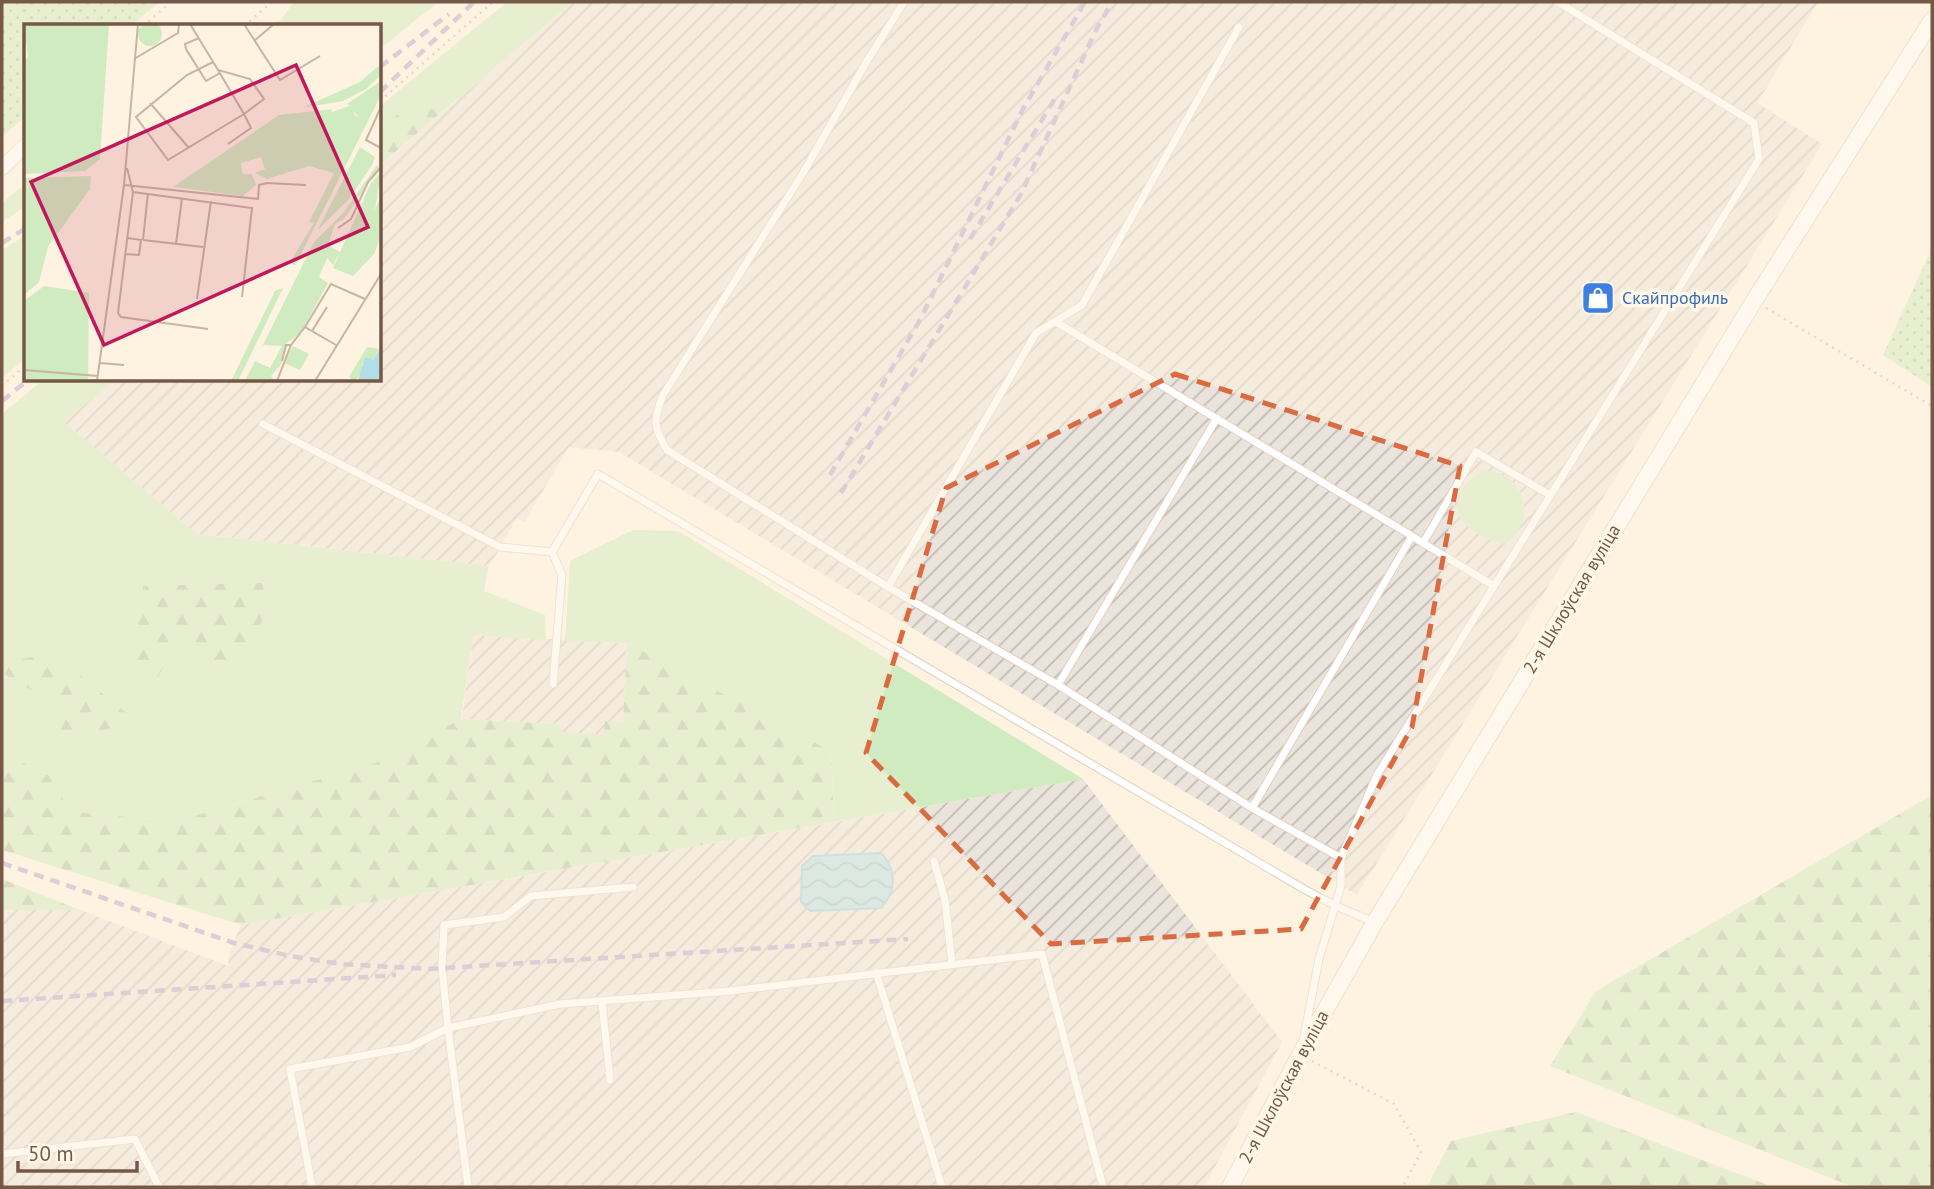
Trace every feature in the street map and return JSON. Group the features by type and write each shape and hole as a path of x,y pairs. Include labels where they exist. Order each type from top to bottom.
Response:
{"street":[{"name":"2-я Шклоўская вуліца","path":"1230,1187 1375,922 1754,301 1932,20"},
{"path":"2,168 24,147"}],"lane":[{"path":"904,2 803,173 663,395 656,413 656,431 667,450 888,587 1058,685 1252,808 1341,858"},
{"path":"1300,1055 1319,959 1341,886 1341,858 1377,775 1759,159 1754,123 1558,2"},
{"path":"888,587 1037,333 1082,305 1239,27"},
{"path":"1056,321 1494,586"},
{"path":"1058,685 1217,418"},
{"path":"263,424 500,547 552,552"},
{"path":"1423,543 1476,452 1550,495"},
{"path":"552,552 598,474 1336,906 1375,922"},
{"path":"1252,808 1412,536"},
{"path":"552,552 562,575 553,684"},
{"path":"934,861 946,900 952,964"},
{"path":"468,1187 442,968 444,925 504,917 531,896 633,887"},
{"path":"312,1187 290,1069 410,1047 448,1028 559,1004 730,991 1042,954 1103,1187"},
{"path":"876,972 942,1187"},
{"path":"602,1001 610,1080"},
{"path":"2,1154 135,1139 159,1187"}],"path":[{"path":"145,24 171,2"},
{"path":"246,24 272,2"},
{"path":"382,99 493,2"},
{"path":"1754,301 1932,406"},
{"path":"2,386 24,367"},
{"path":"1300,1055 1394,1104 1422,1152 1403,1187"}],"highlighted area":[{"path":"1175,374 1460,466 1412,727 1301,929 1051,944 866,753 946,488"}],"shaded area":[{"path":"573,2 1818,2 1757,103 1822,144 1357,895 619,452 569,447 524,522 517,518 489,566 197,534 63,422 113,382 382,382 382,163"},
{"path":"473,635 627,643 623,723 604,735 560,732 560,724 462,719"},
{"path":"1083,779 1282,1042 1204,1187 2,1187 2,910 80,910 228,966 229,954 241,925"}],"green space":[{"path":"2,2 159,2 133,24 24,24 24,118 2,137"},
{"path":"294,2 438,2 382,47 382,24 270,24 280,21"},
{"path":"507,2 573,2 441,113 416,101 382,126 382,104"},
{"path":"416,101 441,113 382,163 382,126"},
{"path":"24,185 24,207 2,222 2,203"},
{"path":"24,236 24,360 2,378 2,250"},
{"path":"1932,248 1932,387 1883,355"},
{"path":"41,382 113,382 64,422 197,534 489,566 484,591 545,615 546,640 473,635 461,719 375,763 176,821 72,812 48,775 2,753 2,414"},
{"path":"1485,471 1499,473 1510,480 1523,501 1521,526 1514,536 1502,544 1472,530 1459,514 1459,497 1463,488 1476,475"},
{"path":"633,530 678,531 1083,779 834,822 831,751 627,643 565,641 570,561"},
{"path":"262,583 269,607 234,675 203,658 177,639 158,677 129,665 143,586"},
{"path":"627,643 831,751 834,822 241,925 2,850 2,753 48,775 72,812 176,821 375,763 461,719 560,724 560,732 604,735 605,721 623,723"},
{"path":"52,653 134,719 63,746 50,722 66,700 17,685 2,671 2,663"},
{"path":"1932,795 1932,1187 1853,1187 1550,1066 1596,991"},
{"path":"2,879 80,910 2,910"},
{"path":"1576,1112 1773,1187 1427,1187 1451,1141"}],"water":[{"path":"881,853 890,866 893,881 890,895 881,908 810,911 801,902 802,866 813,856"}],"railway":[{"path":"382,90 474,2"},
{"path":"830,475 921,318 1023,109 1085,2"},
{"path":"841,493 1021,194 1095,32 1112,2"},
{"path":"382,65 449,14"},
{"path":"970,239 1057,95"},
{"path":"2,243 24,229"},
{"path":"2,401 26,382"},
{"path":"2,863 234,943 341,964 429,969 908,939"},
{"path":"2,1001 396,975"}],"place":[{"name":"Скайпрофиль","path":"1598,298"}]}
